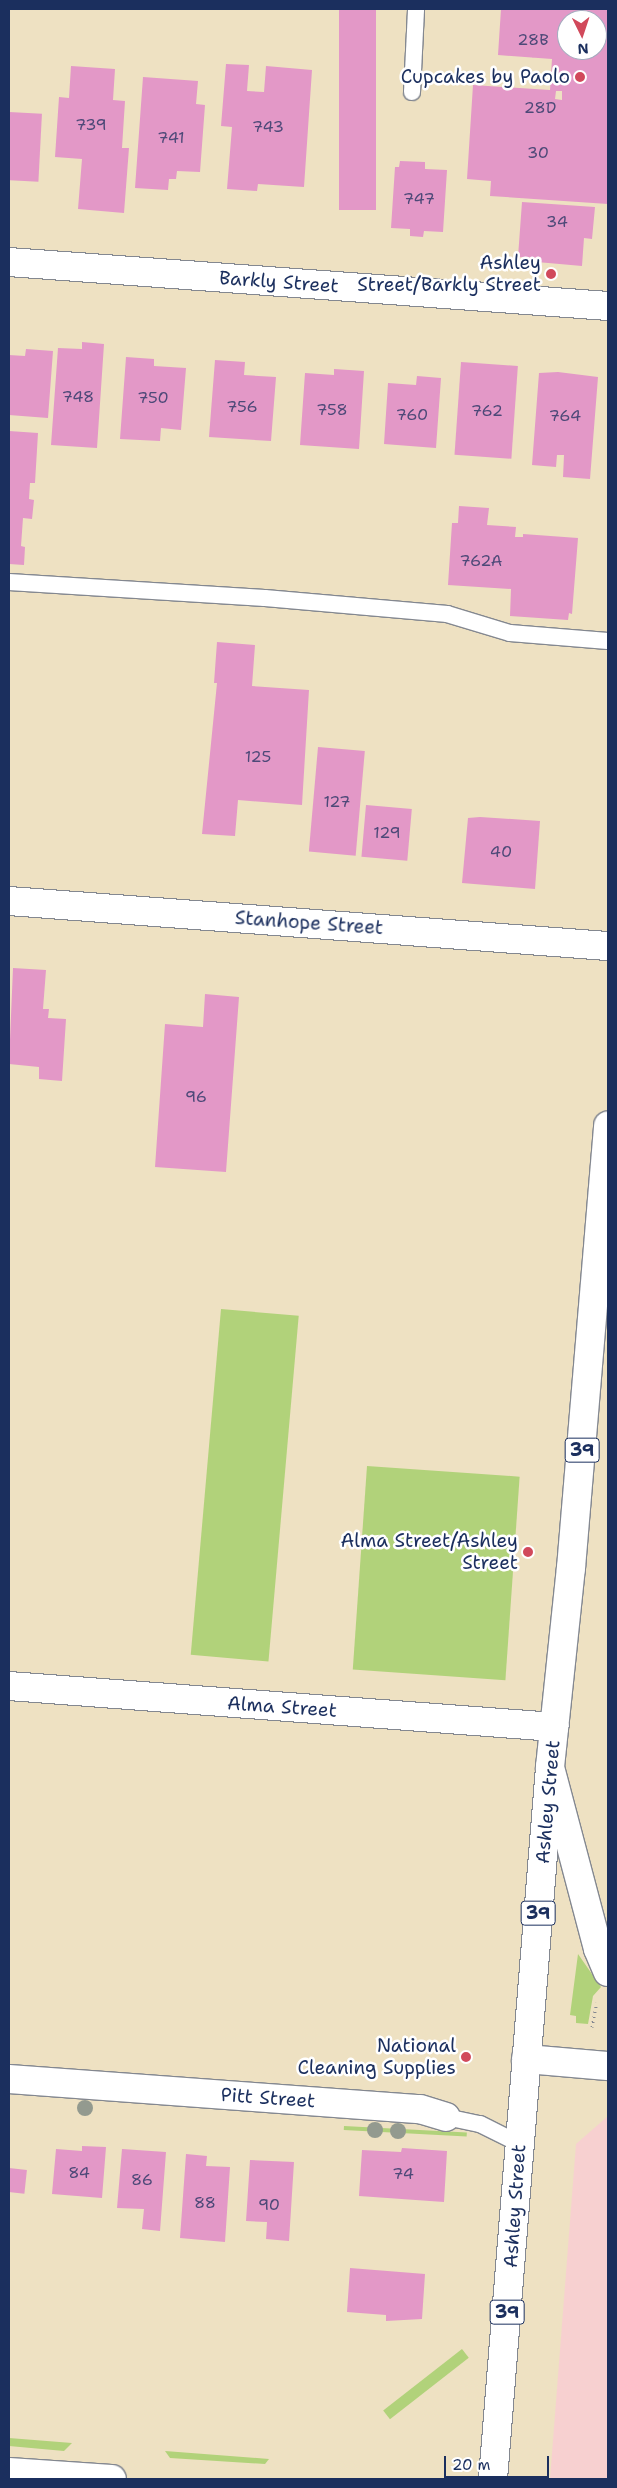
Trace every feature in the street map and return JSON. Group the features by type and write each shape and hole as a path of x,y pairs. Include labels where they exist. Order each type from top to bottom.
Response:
{"street":[{"name":"Barkly Street","path":"9,262 608,306"},
{"name":"Stanhope Street","path":"9,901 608,946"},
{"name":"Ashley Street","path":"493,2479 550,1767 600,1326 608,1126"},
{"name":"Alma Street","path":"9,1686 554,1727"},
{"path":"550,1767 598,1949 604,1984"},
{"path":"526,2059 608,2066"},
{"name":"Pitt Street","path":"9,2079 420,2109 446,2117"},
{"path":"9,2472 112,2479"}],"lane":[{"path":"412,92 416,9"},
{"path":"9,582 265,598 447,614 510,633 608,641"},
{"name":"Pitt Street","path":"446,2117 480,2124 520,2144"}],"path":[{"path":"592,2027 604,1984"}],"shaded area":[{"path":"608,2116 608,2479 550,2479 576,2144"}],"green space":[{"path":"221,1309 299,1316 268,1661 191,1655"},
{"path":"367,1466 520,1477 505,1680 353,1670"},
{"path":"578,1954 601,1987 593,1996 588,2024 576,2023 576,2016 570,2015"},
{"path":"344,2126 467,2132 467,2136 344,2130"},
{"path":"462,2349 469,2358 390,2419 383,2411"},
{"path":"9,2438 72,2443 64,2451 9,2446"},
{"path":"165,2451 269,2459 265,2464 170,2458"}],"building":[{"path":"339,9 376,9 376,210 339,210"},
{"path":"501,9 608,9 608,204 490,196 491,181 467,179 473,85 550,90 552,59 498,55","holes":["556,91 562,91 562,100 555,99"]},
{"path":"226,64 249,65 247,91 264,92 266,66 312,70 304,187 258,184 257,191 227,189 232,127 221,126"},
{"path":"71,66 115,69 113,100 125,101 122,148 129,148 124,213 78,209 82,159 55,157 59,97 69,98"},
{"path":"143,77 198,81 196,104 205,105 200,172 177,171 176,179 169,179 168,190 135,188"},
{"path":"9,112 42,114 38,182 9,180"},
{"path":"400,161 425,162 425,169 447,170 443,232 424,231 423,237 410,236 410,229 391,228 395,167 399,167"},
{"path":"522,202 595,207 592,239 584,238 582,266 537,262 537,258 518,257"},
{"path":"82,342 104,344 97,448 51,445 58,348 82,349"},
{"path":"26,349 53,351 48,418 9,415 9,355 25,356"},
{"path":"126,357 154,359 154,366 186,368 181,430 161,428 160,441 120,439"},
{"path":"215,360 245,362 244,375 276,377 271,441 209,437"},
{"path":"461,362 518,366 511,459 455,455"},
{"path":"334,369 364,371 359,449 300,445 305,373 334,375"},
{"path":"558,372 598,377 590,479 563,477 564,455 557,455 556,467 532,465 539,373"},
{"path":"417,376 441,378 436,448 384,444 388,383 416,385"},
{"path":"9,431 38,433 35,483 30,483 29,499 34,500 32,519 23,518 21,546 25,547 24,565 9,564"},
{"path":"459,506 489,508 487,525 516,527 515,537 523,537 523,534 578,538 572,614 569,613 568,620 510,616 511,589 448,585 452,523 458,523"},
{"path":"217,642 255,645 252,686 309,690 302,805 238,800 235,836 202,834 217,683 214,683"},
{"path":"318,747 365,751 356,856 309,852"},
{"path":"366,805 412,809 407,861 361,857"},
{"path":"468,818 540,821 535,889 462,883"},
{"path":"13,968 46,970 43,1009 49,1009 48,1018 66,1019 62,1081 39,1079 39,1067 9,1064"},
{"path":"205,994 239,997 226,1172 155,1167 165,1024 203,1027"},
{"path":"82,2146 106,2147 102,2198 52,2194 56,2149 82,2151"},
{"path":"402,2148 447,2151 444,2202 359,2196 362,2150 401,2152"},
{"path":"122,2149 166,2152 160,2231 142,2229 144,2209 117,2208"},
{"path":"186,2154 207,2156 206,2166 230,2167 225,2242 180,2238"},
{"path":"250,2160 294,2162 289,2241 266,2239 267,2222 246,2221"},
{"path":"9,2168 27,2170 24,2194 9,2192"},
{"path":"350,2268 425,2274 422,2319 386,2321 386,2315 347,2312"}],"place":[{"name":"Cupcakes by Paolo","path":"580,77"},
{"name":"Ashley Street/Barkly Street","path":"551,274"},
{"name":"Alma Street/Ashley Street","path":"528,1552"},
{"name":"National Cleaning Supplies","path":"466,2057"}]}
